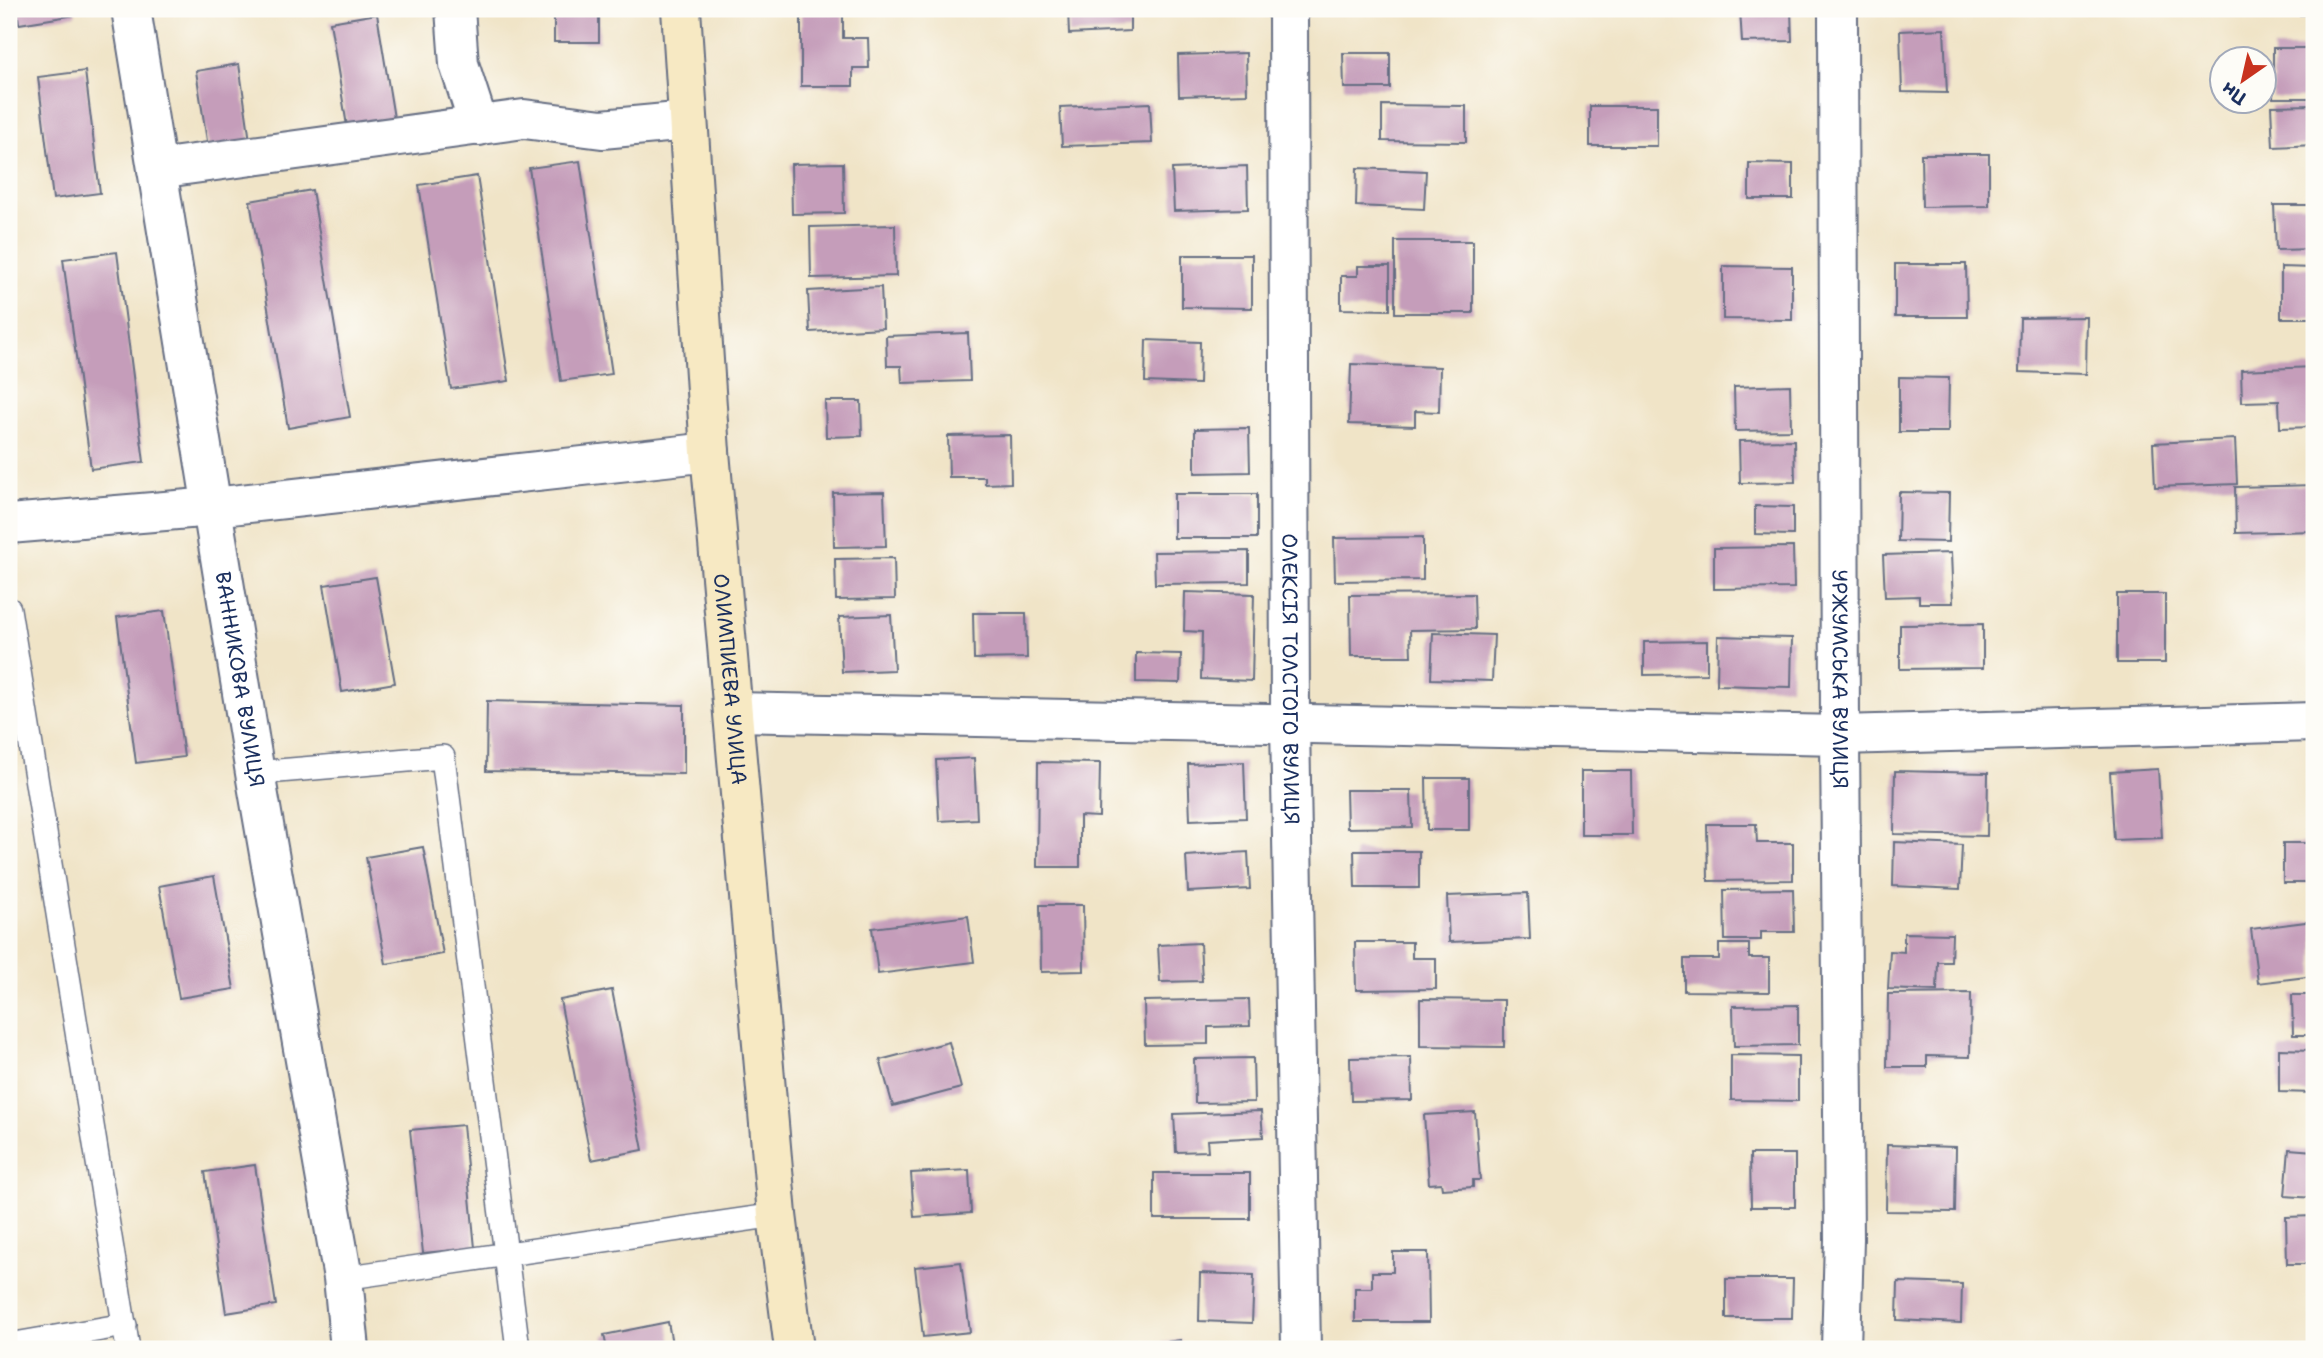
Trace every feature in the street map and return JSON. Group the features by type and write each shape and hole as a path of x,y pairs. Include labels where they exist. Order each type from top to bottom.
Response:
{"main road":[{"name":"ОЛИМПИЕВА УЛИЦА","path":"681,9 710,452 777,1215 794,1349"}],"street":[{"name":"ВАННИКОВА ВУЛИЦЯ","path":"131,9 255,773 342,1278 350,1349"},
{"path":"455,9 459,64 478,126"},
{"name":"ОЛЕКСІЯ ТОЛСТОГО ВУЛИЦЯ","path":"1288,9 1290,723 1301,1349"},
{"name":"УРЖУМСЬКА ВУЛИЦЯ","path":"1838,9 1844,1239 1842,1349"},
{"path":"157,169 524,119 602,129 688,121"},
{"path":"9,524 213,507 710,452"},
{"path":"734,712 1840,735 2314,722"}],"lane":[{"path":"9,609 128,1349"},
{"path":"255,773 443,757 518,1349"},
{"path":"342,1278 777,1215"},
{"path":"9,1345 125,1325"}],"building":[{"path":"17,9 75,9 76,15 19,24"},
{"path":"554,9 599,9 599,42 554,42"},
{"path":"1068,9 1130,9 1130,31 1069,34"},
{"path":"1740,9 1791,9 1792,41 1742,42"},
{"path":"2266,9 2314,9 2314,15 2266,15"},
{"path":"801,13 843,13 843,38 868,38 869,68 853,68 853,86 801,86"},
{"path":"377,14 394,118 347,126 330,22"},
{"path":"1944,29 1947,93 1902,92 1900,31"},
{"path":"2278,48 2314,48 2314,98 2278,98"},
{"path":"1246,53 1247,94 1179,96 1178,55"},
{"path":"1343,53 1390,53 1390,88 1344,88"},
{"path":"239,64 250,141 208,147 196,71"},
{"path":"85,71 100,193 53,199 38,77"},
{"path":"1150,103 1152,143 1062,146 1060,107"},
{"path":"1382,105 1466,106 1466,142 1382,141"},
{"path":"2314,105 2314,145 2273,147 2271,116 2278,116 2278,106"},
{"path":"1590,106 1657,106 1657,146 1590,146"},
{"path":"1921,154 1989,154 1989,206 1922,207"},
{"path":"580,161 612,374 561,381 529,168"},
{"path":"843,163 844,213 792,214 791,164"},
{"path":"1749,163 1793,164 1793,199 1749,199"},
{"path":"1247,166 1248,209 1174,211 1172,169"},
{"path":"1357,168 1426,171 1424,209 1356,206"},
{"path":"477,176 509,381 451,389 419,185"},
{"path":"312,190 350,417 288,428 250,201"},
{"path":"2274,205 2314,205 2314,249 2276,250"},
{"path":"895,225 896,276 811,278 810,227"},
{"path":"1395,241 1473,241 1473,313 1395,313"},
{"path":"117,252 144,462 91,469 63,259"},
{"path":"1182,255 1252,255 1252,308 1182,307"},
{"path":"1895,264 1966,264 1967,317 1895,317"},
{"path":"1358,266 1390,266 1390,310 1341,309 1341,276 1358,276"},
{"path":"1723,266 1792,267 1792,320 1723,319"},
{"path":"2281,267 2314,268 2314,318 2281,318"},
{"path":"881,287 883,328 810,332 808,291"},
{"path":"2087,317 2086,374 2019,372 2020,318"},
{"path":"968,333 970,381 902,383 901,366 887,366 886,336"},
{"path":"1146,340 1200,342 1199,384 1145,382"},
{"path":"1351,364 1440,367 1439,412 1415,411 1415,426 1349,424"},
{"path":"2314,367 2314,427 2280,428 2279,401 2242,402 2241,370"},
{"path":"1899,377 1949,378 1948,432 1899,432"},
{"path":"1790,385 1791,430 1735,431 1734,387"},
{"path":"825,401 861,401 862,436 826,437"},
{"path":"1249,428 1250,472 1195,473 1195,429"},
{"path":"1010,435 1011,483 985,484 985,477 949,477 948,436"},
{"path":"2235,439 2237,484 2155,487 2153,443"},
{"path":"1794,440 1795,482 1740,483 1739,441"},
{"path":"2314,485 2314,531 2236,533 2235,487"},
{"path":"884,492 886,546 834,547 833,493"},
{"path":"1899,492 1949,493 1948,542 1898,541"},
{"path":"1174,494 1257,494 1257,538 1174,538"},
{"path":"1755,506 1793,507 1793,535 1755,534"},
{"path":"1423,537 1423,580 1335,581 1334,538"},
{"path":"1793,547 1794,588 1714,589 1714,548"},
{"path":"1249,551 1249,583 1155,584 1154,552"},
{"path":"1951,553 1953,603 1919,603 1919,596 1885,597 1883,555"},
{"path":"894,558 895,599 836,600 835,559"},
{"path":"376,577 395,683 342,692 324,585"},
{"path":"1185,592 1254,594 1252,681 1201,679 1202,632 1184,631"},
{"path":"1474,594 1475,629 1410,630 1411,656 1351,656 1350,595"},
{"path":"2117,594 2165,594 2165,663 2117,663"},
{"path":"164,611 184,757 136,763 117,617"},
{"path":"973,613 1026,613 1027,658 974,659"},
{"path":"891,615 894,670 842,672 839,617"},
{"path":"1983,624 1983,668 1900,669 1900,625"},
{"path":"1433,633 1494,635 1492,681 1431,679"},
{"path":"1718,636 1792,638 1791,687 1717,685"},
{"path":"1707,641 1707,674 1644,675 1644,642"},
{"path":"1136,653 1181,654 1180,683 1136,682"},
{"path":"487,701 684,705 684,774 486,771"},
{"path":"974,758 977,819 939,821 936,760"},
{"path":"1038,762 1100,763 1099,817 1080,816 1080,867 1037,867"},
{"path":"1244,762 1246,818 1190,820 1188,764"},
{"path":"2158,769 2162,838 2114,840 2110,772"},
{"path":"1581,771 1631,771 1632,835 1581,835"},
{"path":"1895,771 1988,773 1987,836 1894,834"},
{"path":"1426,778 1469,778 1469,830 1427,830"},
{"path":"1346,790 1411,790 1412,827 1347,828"},
{"path":"1707,824 1756,824 1757,843 1793,843 1793,880 1708,881"},
{"path":"1894,842 1962,845 1960,889 1893,886"},
{"path":"2283,843 2314,843 2314,883 2283,883"},
{"path":"423,847 443,954 386,964 366,857"},
{"path":"1354,851 1419,851 1419,888 1355,888"},
{"path":"1248,852 1250,889 1188,892 1186,856"},
{"path":"214,876 234,989 179,998 159,886"},
{"path":"1793,889 1794,932 1761,932 1761,940 1725,940 1724,890"},
{"path":"1528,893 1530,939 1449,942 1447,896"},
{"path":"1040,905 1083,905 1084,971 1041,972"},
{"path":"968,916 974,962 878,974 872,928"},
{"path":"2314,921 2314,976 2258,983 2251,929"},
{"path":"1904,933 1952,934 1951,962 1938,962 1937,991 1888,989 1890,951 1904,952"},
{"path":"1355,942 1412,942 1412,958 1436,958 1436,989 1356,990"},
{"path":"1200,943 1202,981 1160,982 1158,945"},
{"path":"1719,944 1749,944 1749,958 1769,958 1769,992 1684,991 1684,959 1719,959"},
{"path":"612,990 643,1150 591,1160 560,1000"},
{"path":"1971,993 1970,1057 1927,1056 1927,1067 1887,1067 1888,994"},
{"path":"2292,995 2314,995 2314,1035 2293,1035"},
{"path":"1249,999 1250,1026 1208,1027 1208,1044 1145,1045 1144,1001"},
{"path":"1420,999 1504,1000 1504,1047 1420,1046"},
{"path":"1798,1005 1798,1045 1734,1046 1733,1006"},
{"path":"949,1042 961,1088 893,1106 880,1060"},
{"path":"2279,1049 2314,1050 2314,1093 2279,1092"},
{"path":"1731,1055 1798,1056 1798,1101 1731,1100"},
{"path":"1411,1057 1412,1100 1351,1101 1350,1058"},
{"path":"1253,1058 1254,1102 1195,1103 1194,1059"},
{"path":"1261,1111 1263,1137 1207,1140 1208,1151 1176,1152 1174,1114"},
{"path":"1475,1112 1480,1180 1473,1180 1473,1187 1442,1189 1441,1183 1429,1184 1424,1115"},
{"path":"463,1125 475,1248 423,1253 410,1130"},
{"path":"1887,1145 1956,1147 1955,1212 1886,1211"},
{"path":"2289,1149 2314,1151 2314,1198 2285,1196"},
{"path":"1750,1154 1795,1154 1795,1207 1751,1207"},
{"path":"255,1165 276,1305 226,1313 205,1172"},
{"path":"969,1170 971,1213 914,1217 911,1173"},
{"path":"1154,1173 1250,1173 1250,1219 1154,1219"},
{"path":"2314,1216 2314,1264 2287,1264 2286,1217"},
{"path":"1393,1252 1428,1252 1429,1322 1355,1322 1355,1288 1372,1288 1372,1272 1393,1272"},
{"path":"961,1262 970,1332 923,1337 915,1267"},
{"path":"1200,1273 1254,1275 1252,1323 1199,1321"},
{"path":"1726,1279 1793,1279 1792,1318 1726,1318"},
{"path":"1898,1282 1962,1284 1961,1323 1897,1320"},
{"path":"668,1322 673,1349 607,1349 604,1335"},
{"path":"1181,1340 1182,1349 1126,1348"}]}
